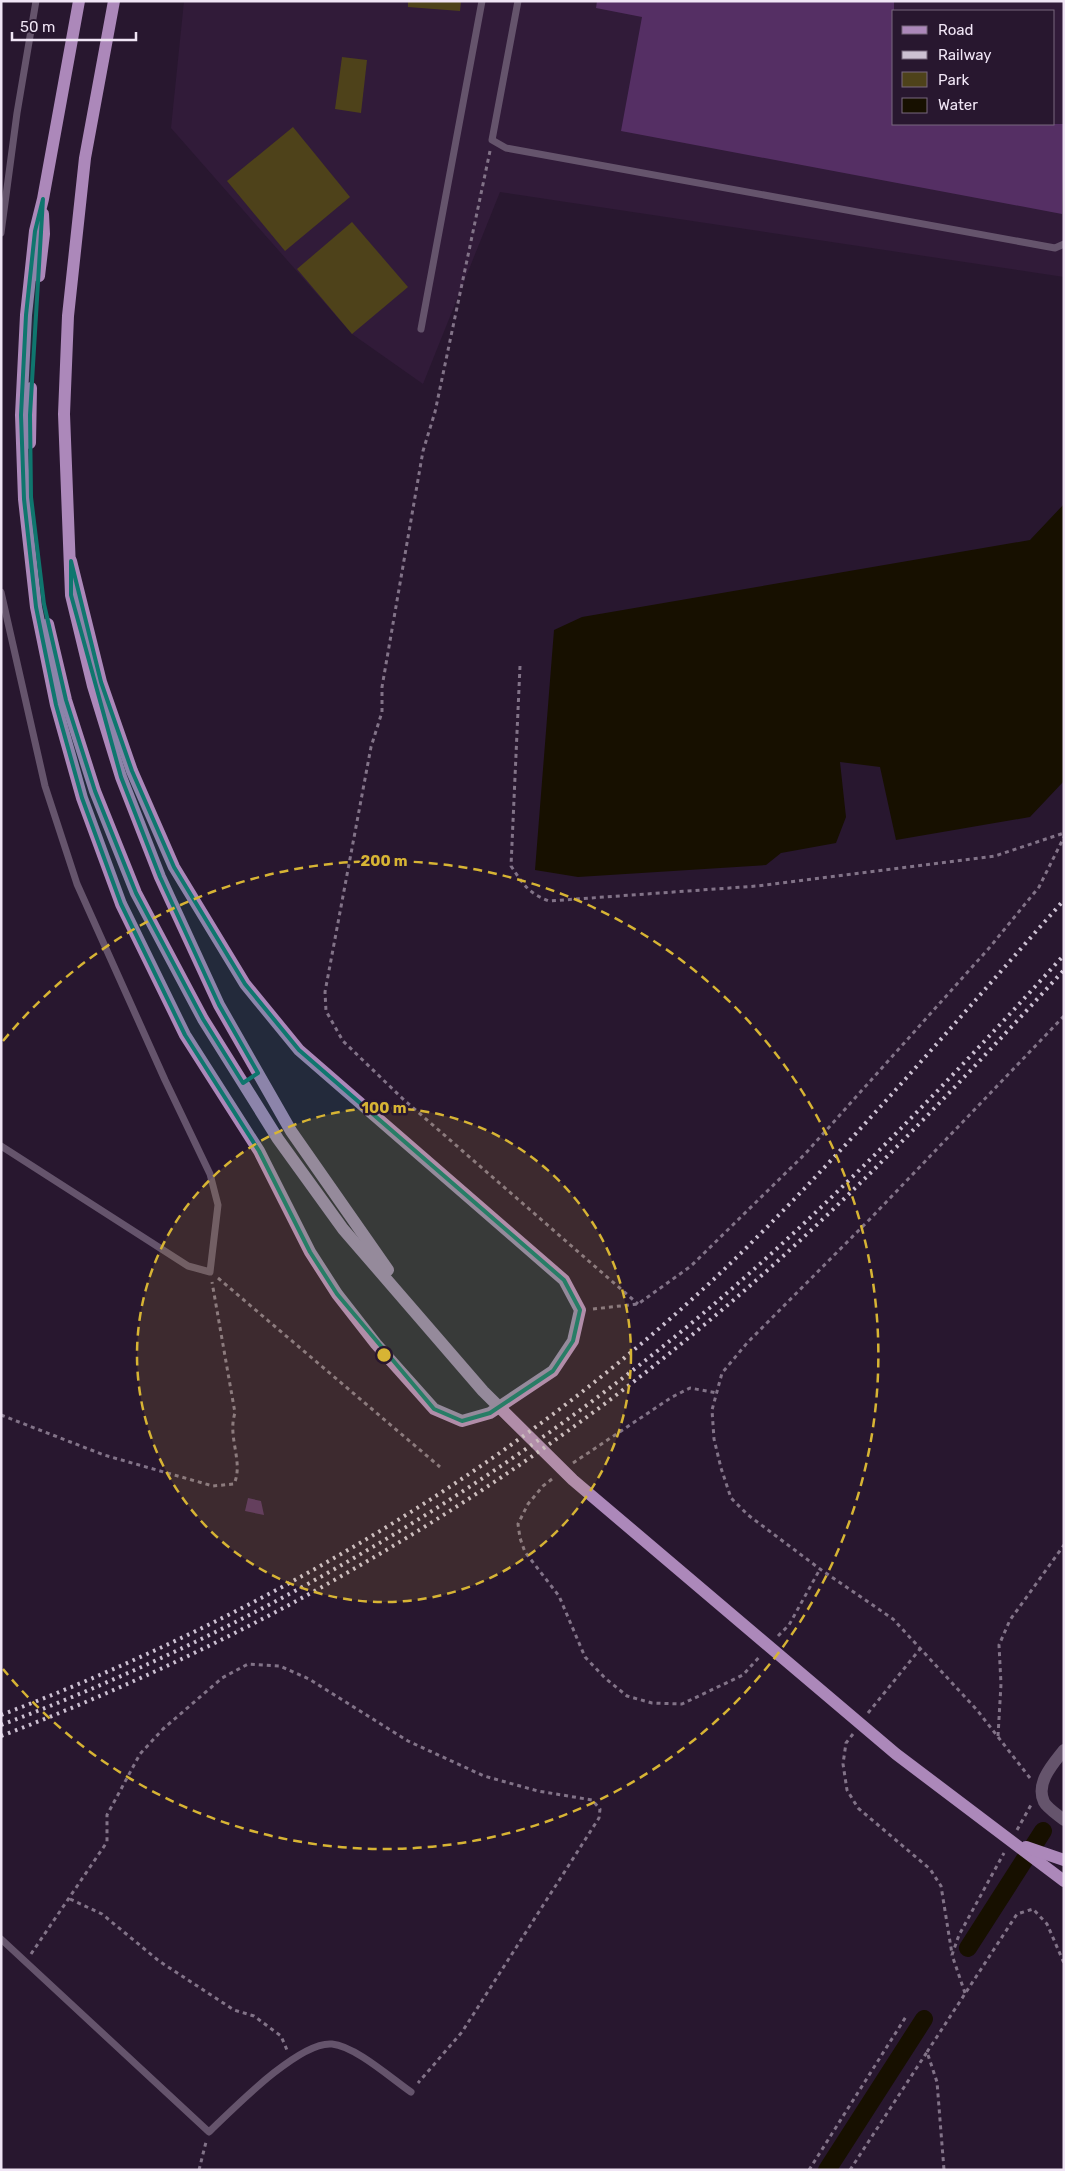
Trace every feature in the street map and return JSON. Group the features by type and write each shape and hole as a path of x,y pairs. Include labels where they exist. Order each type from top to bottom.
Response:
{"main road":[{"path":"71,560 101,682 132,771 174,867 245,984 300,1050 564,1280 580,1310 573,1341 553,1370 490,1413 462,1421 434,1409 376,1344 337,1294 310,1252 259,1151 185,1034 121,904 82,798 56,704 36,606 24,499 21,415 26,315 35,231 43,199 78,1"},
{"path":"114,1 85,158 68,316 64,414 71,595 93,686 121,777 160,877 219,1006 291,1131 353,1222 444,1347"},
{"path":"43,199 44,234 34,315 30,395 31,497 44,604 66,700 95,791 141,901 203,1019 273,1131 342,1229 484,1391 573,1480 724,1610 896,1754 977,1818 1012,1841 1064,1881"},
{"path":"1012,1841 1061,1859"}],"street":[{"path":"1064,1750 1041,1785 1043,1798 1064,1820"}],"lane":[{"path":"1,233 17,113 36,1"},
{"path":"421,329 482,1"},
{"path":"518,1 492,140 506,148 1055,248 1064,244"},
{"path":"1,592 45,786 77,884 165,1080 210,1174 218,1205 210,1272 188,1266 1,1146"},
{"path":"1,1939 209,2132 262,2083 292,2061 316,2047 332,2044 368,2061 411,2092"}],"path":[{"path":"492,140 435,412 423,451 382,686 382,712 371,747 324,992 326,1011 343,1041 403,1099 638,1304"},
{"path":"520,666 511,866 522,883 534,895 549,901 757,886 995,856 1064,834"},
{"path":"580,1310 638,1304 691,1266 805,1154 990,947 1039,886 1064,837"},
{"path":"952,1955 959,1935 1030,1806 1043,1798 977,1710 893,1619 748,1515 731,1498 720,1468 714,1439 712,1410 722,1373 747,1342 870,1220 1064,1016"},
{"path":"1,1415 104,1455 213,1486 234,1484 239,1474 232,1441 232,1423 235,1413 210,1272"},
{"path":"210,1272 440,1466"},
{"path":"566,1468 672,1397 690,1388 717,1393"},
{"path":"558,1474 543,1486 528,1504 518,1524 520,1538 525,1552 559,1596 585,1657 605,1678 627,1696 652,1703 682,1704 743,1675 763,1654"},
{"path":"998,1737 1001,1684 999,1645 1010,1620 1064,1546"},
{"path":"776,1639 789,1625 820,1568"},
{"path":"864,1719 920,1649"},
{"path":"26,1963 107,1842 107,1815 140,1754 163,1730 222,1678 248,1664 280,1666 309,1679 408,1741 484,1776 538,1791 592,1800 600,1809 599,1818 462,2032 411,2092"},
{"path":"858,1727 846,1742 843,1764 847,1790 858,1808 930,1869 941,1886 952,1955 966,1993"},
{"path":"70,1899 102,1914 159,1960 234,2010 254,2016 270,2027 281,2036 292,2061"},
{"path":"850,2170 1017,1914 1032,1909 1046,1924 1064,1963"},
{"path":"809,2170 907,2016"},
{"path":"927,2052 937,2082 944,2170"},
{"path":"198,2170 209,2132"}],"highlighted area":[{"path":"43,199 30,415 31,497 44,604 66,700 95,791 136,893 203,1019 243,1083 258,1073 219,1005 160,877 121,777 71,595 71,561 101,682 132,771 174,867 245,984 299,1050 564,1280 580,1310 573,1341 553,1371 490,1413 462,1421 434,1409 337,1294 310,1252 259,1151 185,1035 121,904 82,798 56,705 36,607 24,499 21,415 26,315 35,231"}],"shaded area":[{"path":"184,1 1064,1 1064,277 500,192 423,384 352,334 171,128"}],"green space":[{"path":"408,1 461,1 460,11 408,7"},
{"path":"342,57 367,60 361,113 335,109"},
{"path":"293,127 350,197 285,251 227,181"},
{"path":"352,222 408,287 352,334 297,269"}],"water":[{"path":"1064,504 1064,781 1030,817 896,840 880,767 840,762 846,817 836,843 781,853 766,865 578,877 535,870 554,630 582,617 1030,540"}],"building":[{"path":"597,1 894,1 894,10 892,10 892,125 1064,124 1062,214 621,131 642,17 596,8"},
{"path":"248,1498 261,1501 264,1515 245,1511"}],"waterway":[{"path":"968,1948 1043,1831"},
{"path":"827,2170 924,2019"}],"railway":[{"path":"1,1715 102,1674 201,1629 298,1578 392,1524 484,1464 572,1400 656,1331 737,1257 780,1214 904,1081 1064,900"},
{"path":"1,1725 95,1687 188,1645 279,1600 367,1550 454,1497 539,1440 621,1380 700,1316 796,1231 933,1096 1064,955"},
{"path":"1,1736 96,1698 189,1655 280,1609 370,1560 457,1506 542,1449 624,1389 704,1325 799,1241 890,1154 1064,970"}]}
